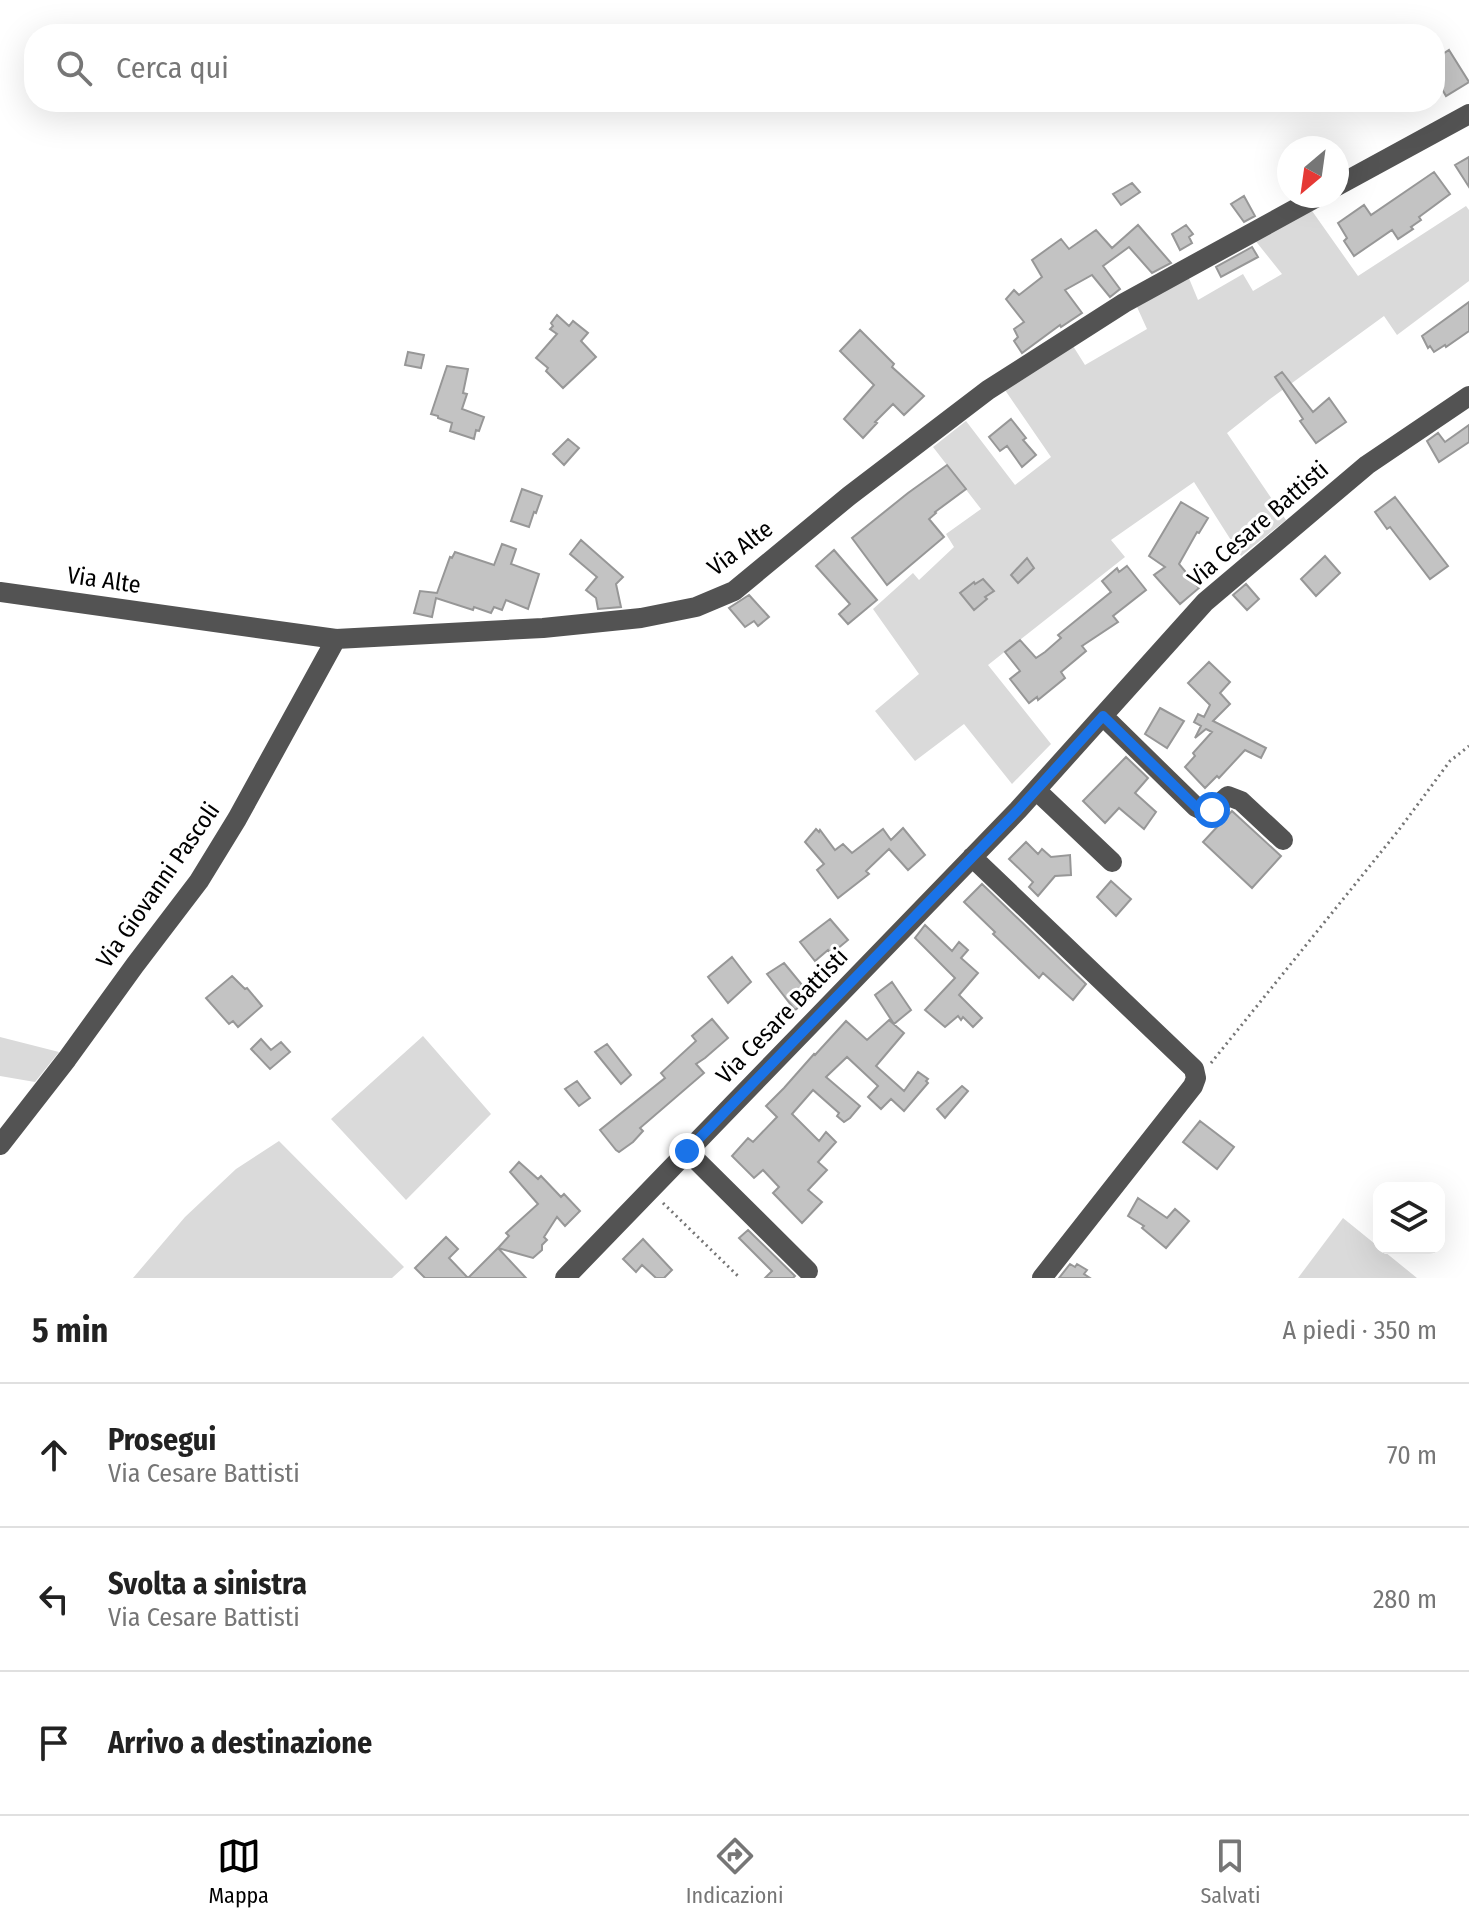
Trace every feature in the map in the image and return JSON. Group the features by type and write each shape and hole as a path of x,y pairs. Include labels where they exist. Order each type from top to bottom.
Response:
{"street":[{"path":"1349,179 1469,114"},
{"name":"Via Alte","path":"0,592 336,639 543,628 641,618 696,607 734,591 807,529 988,390 1124,303 1297,208"},
{"name":"Via Cesare Battisti","path":"565,1278 1036,790 1205,602 1367,465 1469,396"},
{"name":"Via Giovanni Pascoli","path":"0,1145 199,881 237,819 336,639"},
{"path":"1103,716 1196,807 1206,812 1212,810 1228,796 1241,801 1283,840"},
{"path":"1036,790 1112,862"},
{"path":"972,857 1194,1069 1195,1075 1193,1086 1042,1278"},
{"path":"687,1151 808,1271"}],"path":[{"path":"1195,1075 1205,1071 1398,831 1450,761 1469,746"},
{"path":"650,1190 740,1278"}],"shaded area":[{"path":"1466,206 1469,210 1469,281 1397,335 1384,316 1227,433 1286,520 1241,556 1194,482 1111,540 1125,557 988,665 1051,744 1012,784 964,724 915,761 875,711 919,674 873,609 913,573 919,580 954,547 946,534 981,509 933,447 966,421 1015,485 1051,457 1005,390 1073,346 1085,365 1147,329 1137,307 1188,276 1198,300 1243,274 1253,291 1282,274 1254,239 1310,208 1358,276"},
{"path":"423,1036 491,1114 406,1200 331,1119"},
{"path":"0,1037 59,1052 35,1082 0,1076"},
{"path":"279,1141 404,1267 392,1278 133,1278 185,1217 236,1169"},
{"path":"1343,1218 1373,1242 1373,1254 1387,1254 1417,1278 1298,1278"}],"building":[{"path":"1449,50 1469,82 1446,96 1445,94 1445,53"},
{"path":"1469,157 1469,187 1455,165"},
{"path":"1434,172 1450,194 1419,217 1421,220 1411,227 1413,229 1398,239 1392,230 1354,256 1344,241 1347,238 1338,223 1364,205 1371,215"},
{"path":"1132,183 1140,192 1121,205 1113,194"},
{"path":"1244,196 1255,216 1244,222 1231,204"},
{"path":"1138,225 1171,263 1152,273 1129,247 1103,266 1120,289 1110,297 1092,275 1065,290 1082,313 1022,353 1014,341 1018,337 1014,329 1024,322 1006,299 1014,290 1019,295 1042,277 1032,260 1061,239 1069,249 1096,230 1112,248"},
{"path":"1186,225 1193,234 1189,237 1192,243 1180,250 1172,234"},
{"path":"1252,247 1258,257 1221,277 1216,267"},
{"path":"1469,302 1469,331 1434,352 1430,346 1428,348 1422,336"},
{"path":"557,315 569,326 573,321 588,333 581,341 596,357 563,388 536,358 557,334 550,329"},
{"path":"860,330 894,364 892,367 924,396 904,415 893,404 863,438 844,419 874,385 840,351"},
{"path":"408,352 424,355 421,368 405,365"},
{"path":"447,366 468,369 463,393 467,394 462,409 484,417 474,439 450,431 452,423 431,414"},
{"path":"1282,372 1313,412 1329,398 1346,422 1316,443 1275,377"},
{"path":"1011,419 1036,455 1022,467 1007,446 1000,451 989,437"},
{"path":"1469,425 1469,442 1439,462 1427,441 1438,433 1445,442"},
{"path":"568,439 579,448 564,465 553,454"},
{"path":"947,465 966,489 929,519 944,537 887,585 852,538"},
{"path":"522,489 542,496 529,527 511,521"},
{"path":"1395,497 1448,566 1430,579 1375,512"},
{"path":"1181,502 1208,518 1179,564 1199,588 1180,604 1154,575 1165,567 1149,556"},
{"path":"581,540 623,577 616,584 621,607 598,609 596,598 586,590 597,577 570,554"},
{"path":"502,544 516,549 511,564 539,574 528,609 506,600 502,610 494,607 491,613 436,598 432,617 414,613 420,591 437,593 450,557 455,552 494,565"},
{"path":"834,550 877,600 848,624 839,614 850,604 816,566"},
{"path":"1325,556 1340,573 1316,596 1301,579"},
{"path":"1027,558 1034,568 1018,583 1011,575"},
{"path":"1127,566 1146,590 1113,616 1118,622 1082,646 1086,651 1061,672 1065,678 1038,700 1037,697 1029,703 1010,679 1020,671 1005,652 1020,640 1036,658 1045,652 1061,638 1058,635 1111,592 1102,581 1117,568 1119,572"},
{"path":"983,579 994,591 974,610 960,593"},
{"path":"1246,584 1259,599 1247,610 1233,595"},
{"path":"749,595 769,617 758,626 754,621 745,627 729,608"},
{"path":"1209,662 1230,682 1220,693 1230,704 1213,721 1266,748 1261,758 1245,750 1205,788 1185,767 1212,732 1206,729 1195,738 1201,726 1194,722 1198,714 1204,717 1210,705 1188,683"},
{"path":"1160,708 1184,721 1167,748 1145,734"},
{"path":"1126,757 1148,778 1135,793 1156,812 1144,829 1119,808 1105,823 1083,801"},
{"path":"1232,811 1281,856 1252,888 1203,842"},
{"path":"903,828 925,855 908,870 889,849 866,871 869,874 838,898 817,870 824,864 805,842 816,829 835,850 843,844 852,853 883,829 891,840"},
{"path":"1026,842 1038,854 1042,849 1051,857 1070,855 1071,875 1055,876 1038,896 1029,887 1033,882 1009,859"},
{"path":"1111,881 1131,899 1116,916 1097,897"},
{"path":"982,884 1086,984 1073,1000 1043,973 1039,978 964,902"},
{"path":"830,919 848,940 831,954 828,950 815,961 800,942"},
{"path":"925,925 952,951 959,942 968,950 961,958 978,973 959,995 982,1018 973,1027 958,1016 945,1027 925,1010 955,978 915,938"},
{"path":"732,957 751,982 728,1003 708,977"},
{"path":"784,963 812,997 795,1010 767,974"},
{"path":"232,976 262,1006 238,1027 233,1021 229,1024 206,998"},
{"path":"892,982 911,1010 894,1024 875,995"},
{"path":"712,1019 728,1038 696,1064 704,1073 640,1128 643,1131 633,1142 619,1152 616,1150 600,1130 665,1078 661,1073 696,1041 692,1036"},
{"path":"889,1020 904,1033 876,1066 904,1091 918,1072 928,1079 928,1083 904,1111 891,1099 881,1109 868,1097 878,1086 847,1057 826,1077 860,1106 844,1122 837,1116 839,1113 813,1090 792,1114 819,1141 826,1132 836,1142 818,1162 827,1170 808,1190 822,1202 802,1223 773,1193 779,1187 763,1170 754,1178 732,1156 748,1138 753,1142 777,1117 766,1106 846,1021 867,1040"},
{"path":"261,1039 271,1050 281,1042 290,1052 270,1069 251,1049"},
{"path":"607,1044 631,1075 621,1084 595,1052"},
{"path":"577,1081 590,1098 579,1106 565,1089"},
{"path":"962,1086 968,1091 945,1118 937,1109"},
{"path":"1200,1121 1234,1147 1217,1169 1183,1142"},
{"path":"519,1162 538,1179 541,1176 561,1197 564,1194 580,1211 565,1226 557,1217 544,1237 547,1240 542,1250 533,1258 498,1248 509,1236 506,1233 538,1204 510,1172"},
{"path":"1138,1198 1167,1218 1175,1209 1189,1221 1166,1248 1142,1228 1144,1226 1128,1216"},
{"path":"748,1230 795,1276 793,1278 765,1278 772,1271 739,1238"},
{"path":"446,1237 458,1249 449,1258 468,1278 425,1278 415,1268"},
{"path":"643,1239 672,1270 664,1278 656,1278 642,1265 636,1272 623,1259"},
{"path":"498,1248 526,1278 468,1278"},
{"path":"1070,1264 1087,1270 1084,1274 1090,1278 1059,1278"}],"route":[{"path":"687,1151 1018,810 1103,716 1196,807 1206,812 1212,810"}]}
